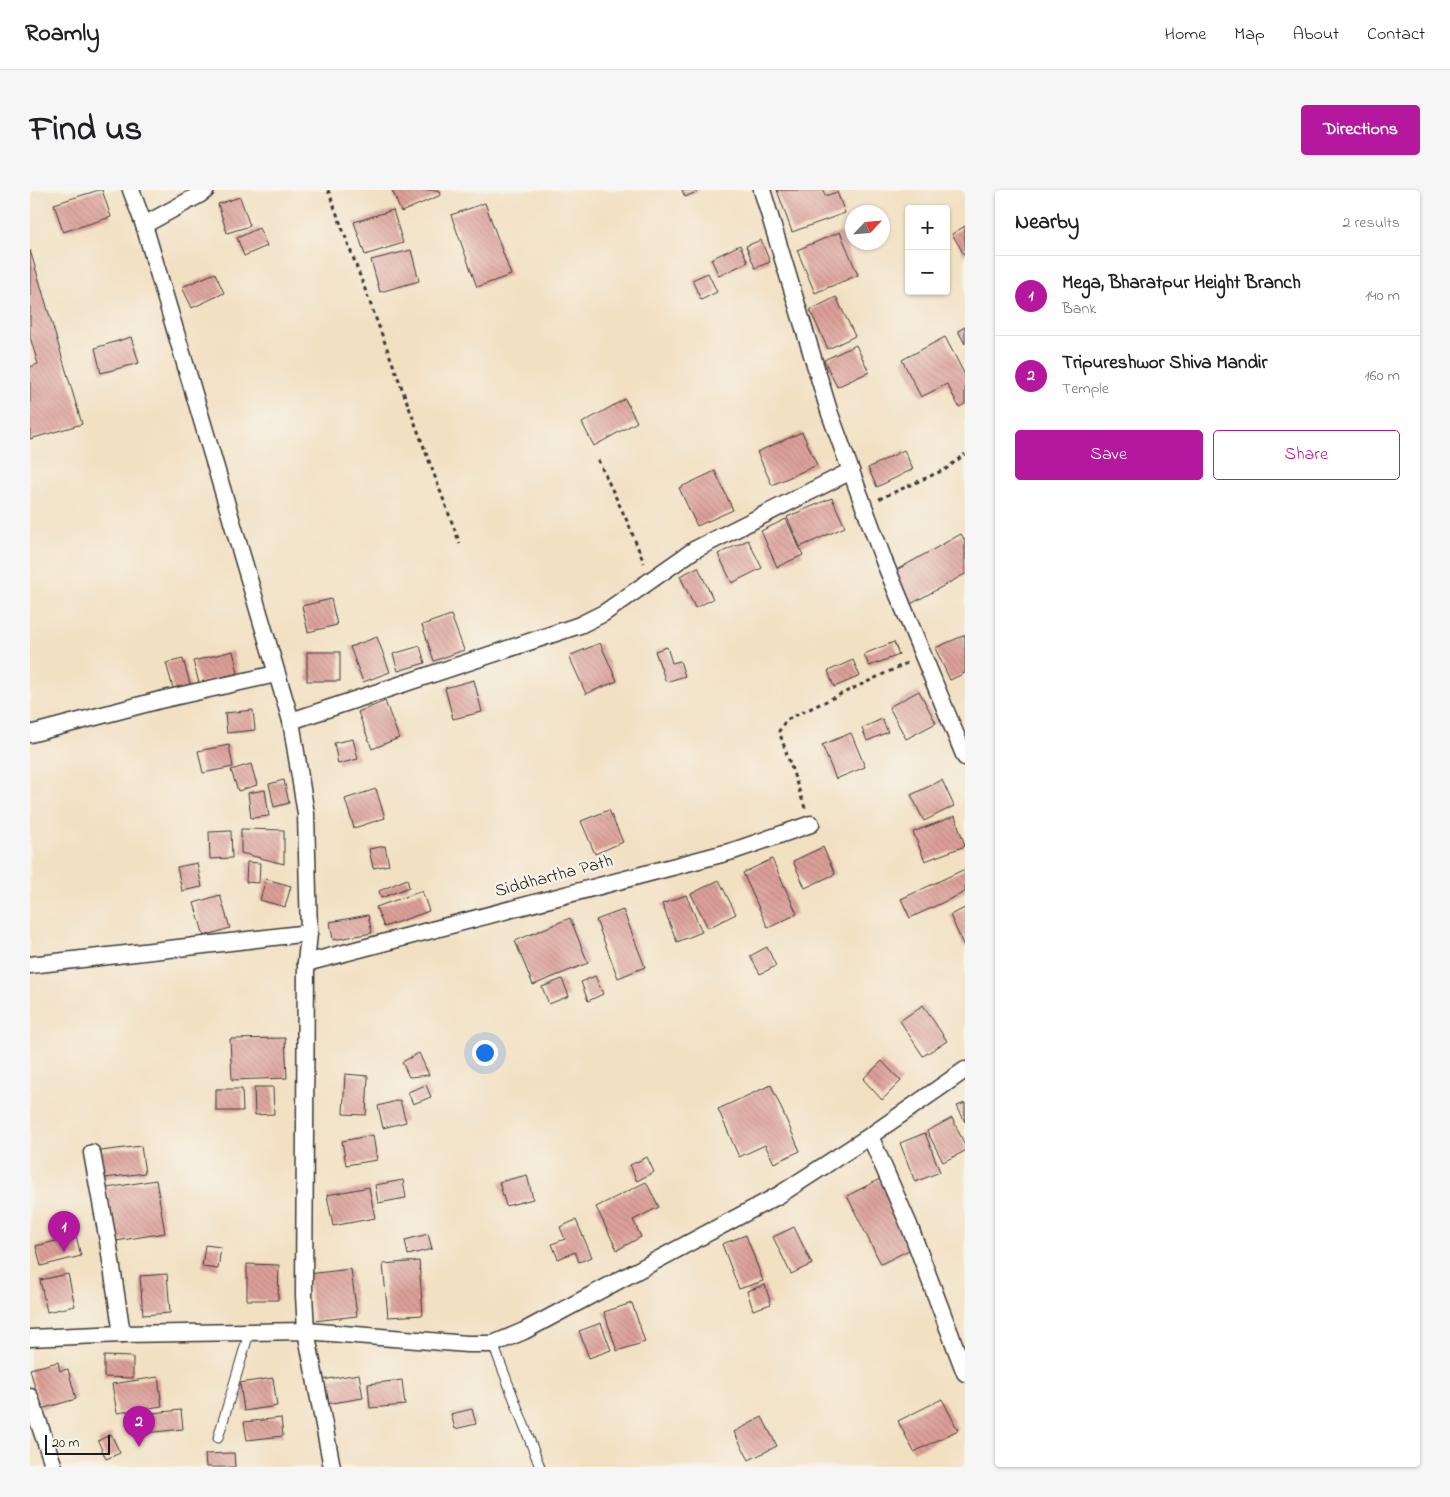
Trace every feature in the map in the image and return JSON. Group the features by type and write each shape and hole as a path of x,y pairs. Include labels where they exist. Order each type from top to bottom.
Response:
{"street":[{"path":"131,190 144,224 291,721 306,814 309,933 306,963 304,1295 306,1331 332,1467"},
{"path":"144,224 206,190"},
{"path":"762,190 824,397 884,561 965,757"},
{"path":"291,721 580,624 604,613 694,550 852,471"},
{"path":"30,734 160,700 276,674"},
{"name":"Siddhartha Path","path":"306,963 733,850 811,824"},
{"path":"30,966 309,933"},
{"path":"30,1338 122,1334 306,1331 467,1344 493,1344 524,1331 778,1195 870,1136 965,1070"},
{"path":"870,1136 909,1224 965,1373"},
{"path":"92,1154 122,1334"},
{"path":"30,1398 54,1467"}],"lane":[{"path":"218,1438 249,1333"},
{"path":"493,1344 540,1467"}],"path":[{"path":"328,190 460,544"},
{"path":"864,506 946,469 965,454"},
{"path":"598,460 628,523 651,580"},
{"path":"811,824 779,731 786,720 924,656"}],"building":[{"path":"102,190 111,217 63,232 54,204"},
{"path":"392,190 438,190 441,195 401,212"},
{"path":"682,190 701,190 685,197"},
{"path":"777,190 823,190 825,196 837,192 845,213 792,232"},
{"path":"240,197 250,226 227,233 218,204"},
{"path":"485,203 511,275 477,287 451,215"},
{"path":"393,210 403,243 365,255 354,222"},
{"path":"965,226 965,256 952,234"},
{"path":"259,228 267,246 244,256 237,238"},
{"path":"840,232 845,244 845,250 848,250 858,275 815,293 797,250"},
{"path":"761,240 770,262 755,268 746,246"},
{"path":"740,245 748,262 719,276 711,259"},
{"path":"30,250 82,424 30,439 30,367 38,364 30,337"},
{"path":"411,250 419,281 380,292 371,260"},
{"path":"215,273 224,293 192,308 182,287"},
{"path":"708,273 717,292 701,300 692,280"},
{"path":"836,297 855,336 828,349 810,310"},
{"path":"965,327 965,344 958,331"},
{"path":"131,337 139,363 101,373 95,348"},
{"path":"945,337 965,375 965,404 959,407 947,384 921,397 902,360"},
{"path":"856,345 869,372 837,387 824,360"},
{"path":"625,399 637,422 594,446 582,423"},
{"path":"802,432 817,465 772,485 757,452"},
{"path":"904,450 913,469 877,487 868,468"},
{"path":"715,471 733,510 697,526 679,488"},
{"path":"832,498 845,527 800,547 787,517"},
{"path":"786,519 803,555 777,567 761,531"},
{"path":"961,534 965,541 965,574 909,605 891,573"},
{"path":"748,540 762,568 732,583 718,554"},
{"path":"698,567 713,599 695,608 680,576"},
{"path":"331,599 337,625 308,632 302,606"},
{"path":"451,615 464,650 434,661 422,625"},
{"path":"965,635 965,673 950,680 935,648"},
{"path":"377,637 390,672 363,682 350,647"},
{"path":"894,642 899,655 869,666 864,654"},
{"path":"600,643 617,681 586,694 569,656"},
{"path":"420,646 425,663 398,671 393,654"},
{"path":"667,647 672,663 680,661 685,676 666,682 655,651"},
{"path":"233,651 238,673 199,683 193,661"},
{"path":"307,652 340,652 340,681 307,681"},
{"path":"183,659 192,691 175,695 166,663"},
{"path":"853,660 860,676 834,687 828,671"},
{"path":"474,680 482,712 453,719 445,688"},
{"path":"919,691 936,723 906,739 889,707"},
{"path":"385,701 399,738 372,749 358,712"},
{"path":"253,710 255,730 227,733 225,713"},
{"path":"882,719 888,732 867,741 862,728"},
{"path":"851,733 865,767 836,779 822,745"},
{"path":"353,739 358,759 338,764 334,743"},
{"path":"229,745 233,767 203,773 198,751"},
{"path":"251,764 257,785 238,791 231,770"},
{"path":"284,780 289,803 274,807 269,784"},
{"path":"942,780 954,806 924,821 911,795"},
{"path":"376,789 385,818 354,828 345,799"},
{"path":"265,790 269,816 251,818 248,793"},
{"path":"609,810 623,842 595,854 581,821"},
{"path":"955,816 965,846 925,861 913,832"},
{"path":"241,829 284,830 284,864 241,853"},
{"path":"231,831 232,858 210,859 209,832"},
{"path":"385,846 389,865 373,868 369,849"},
{"path":"823,847 835,874 805,888 793,861"},
{"path":"772,859 797,914 768,928 743,873"},
{"path":"247,862 260,863 259,883 246,882"},
{"path":"197,863 202,887 182,891 177,867"},
{"path":"965,869 965,892 910,918 901,899"},
{"path":"266,879 291,886 285,907 260,900"},
{"path":"407,879 409,887 381,898 379,891"},
{"path":"719,880 736,914 708,928 691,894"},
{"path":"422,891 429,911 384,927 376,907"},
{"path":"220,895 230,928 204,936 194,903"},
{"path":"686,895 702,932 677,942 662,904"},
{"path":"965,908 965,949 950,915"},
{"path":"623,910 645,967 618,978 596,920"},
{"path":"368,915 372,933 333,940 330,922"},
{"path":"570,918 588,963 533,985 515,941"},
{"path":"767,947 776,966 760,974 750,956"},
{"path":"595,976 603,994 588,1001 581,982"},
{"path":"562,979 569,996 549,1004 542,987"},
{"path":"923,1005 947,1041 923,1056 900,1021"},
{"path":"285,1038 287,1078 232,1080 230,1039"},
{"path":"419,1053 429,1075 409,1077 402,1062"},
{"path":"882,1061 901,1081 882,1100 863,1079"},
{"path":"345,1074 368,1076 366,1115 343,1114"},
{"path":"426,1085 431,1097 413,1104 408,1092"},
{"path":"771,1085 800,1151 774,1163 765,1145 739,1157 718,1109"},
{"path":"254,1087 273,1087 274,1114 255,1115"},
{"path":"216,1089 242,1089 243,1111 216,1111"},
{"path":"400,1100 406,1122 383,1128 378,1106"},
{"path":"965,1103 965,1122 957,1106"},
{"path":"952,1118 965,1145 965,1151 943,1162 927,1131"},
{"path":"925,1133 940,1172 915,1182 900,1143"},
{"path":"373,1135 377,1160 346,1165 342,1141"},
{"path":"141,1146 145,1173 97,1179 93,1152"},
{"path":"647,1157 654,1172 637,1181 630,1165"},
{"path":"527,1175 533,1199 506,1206 499,1182"},
{"path":"880,1179 913,1248 881,1264 847,1196"},
{"path":"156,1180 165,1233 116,1241 107,1188"},
{"path":"403,1180 406,1198 378,1203 375,1185"},
{"path":"646,1182 659,1207 633,1220 641,1237 617,1250 596,1207"},
{"path":"369,1187 375,1218 333,1226 327,1195"},
{"path":"576,1220 592,1257 579,1262 575,1252 558,1259 552,1244 565,1239 560,1227"},
{"path":"794,1227 812,1264 791,1274 773,1237"},
{"path":"428,1234 432,1249 408,1255 405,1240"},
{"path":"746,1235 763,1281 739,1289 722,1244"},
{"path":"76,1236 81,1256 41,1266 36,1246"},
{"path":"205,1245 221,1247 218,1269 202,1267"},
{"path":"419,1261 423,1315 388,1317 383,1264"},
{"path":"247,1264 279,1265 278,1300 247,1300"},
{"path":"351,1269 357,1316 314,1321 308,1274"},
{"path":"68,1274 75,1306 47,1312 40,1280"},
{"path":"167,1274 170,1313 143,1315 140,1276"},
{"path":"765,1285 771,1304 753,1310 747,1291"},
{"path":"632,1303 645,1342 617,1351 604,1312"},
{"path":"601,1323 611,1350 589,1358 579,1331"},
{"path":"104,1356 133,1357 133,1378 104,1377"},
{"path":"58,1362 60,1371 68,1369 76,1399 41,1409 30,1369"},
{"path":"359,1374 363,1398 326,1404 322,1380"},
{"path":"158,1377 162,1406 117,1413 112,1384"},
{"path":"273,1378 277,1406 244,1411 240,1383"},
{"path":"402,1380 405,1405 370,1408 368,1384"},
{"path":"942,1399 958,1430 914,1452 898,1421"},
{"path":"472,1409 476,1424 455,1429 451,1414"},
{"path":"181,1410 183,1429 146,1433 143,1414"},
{"path":"762,1417 777,1446 749,1460 734,1432"},
{"path":"281,1418 283,1436 247,1440 244,1422"},
{"path":"111,1434 120,1453 106,1459 98,1441"},
{"path":"234,1453 235,1467 206,1467 205,1454"}],"place":[{"name":"Mega, Bharatpur Height Branch","path":"64,1252"},
{"name":"Tripureshwor Shiva Mandir","path":"139,1447"}]}
